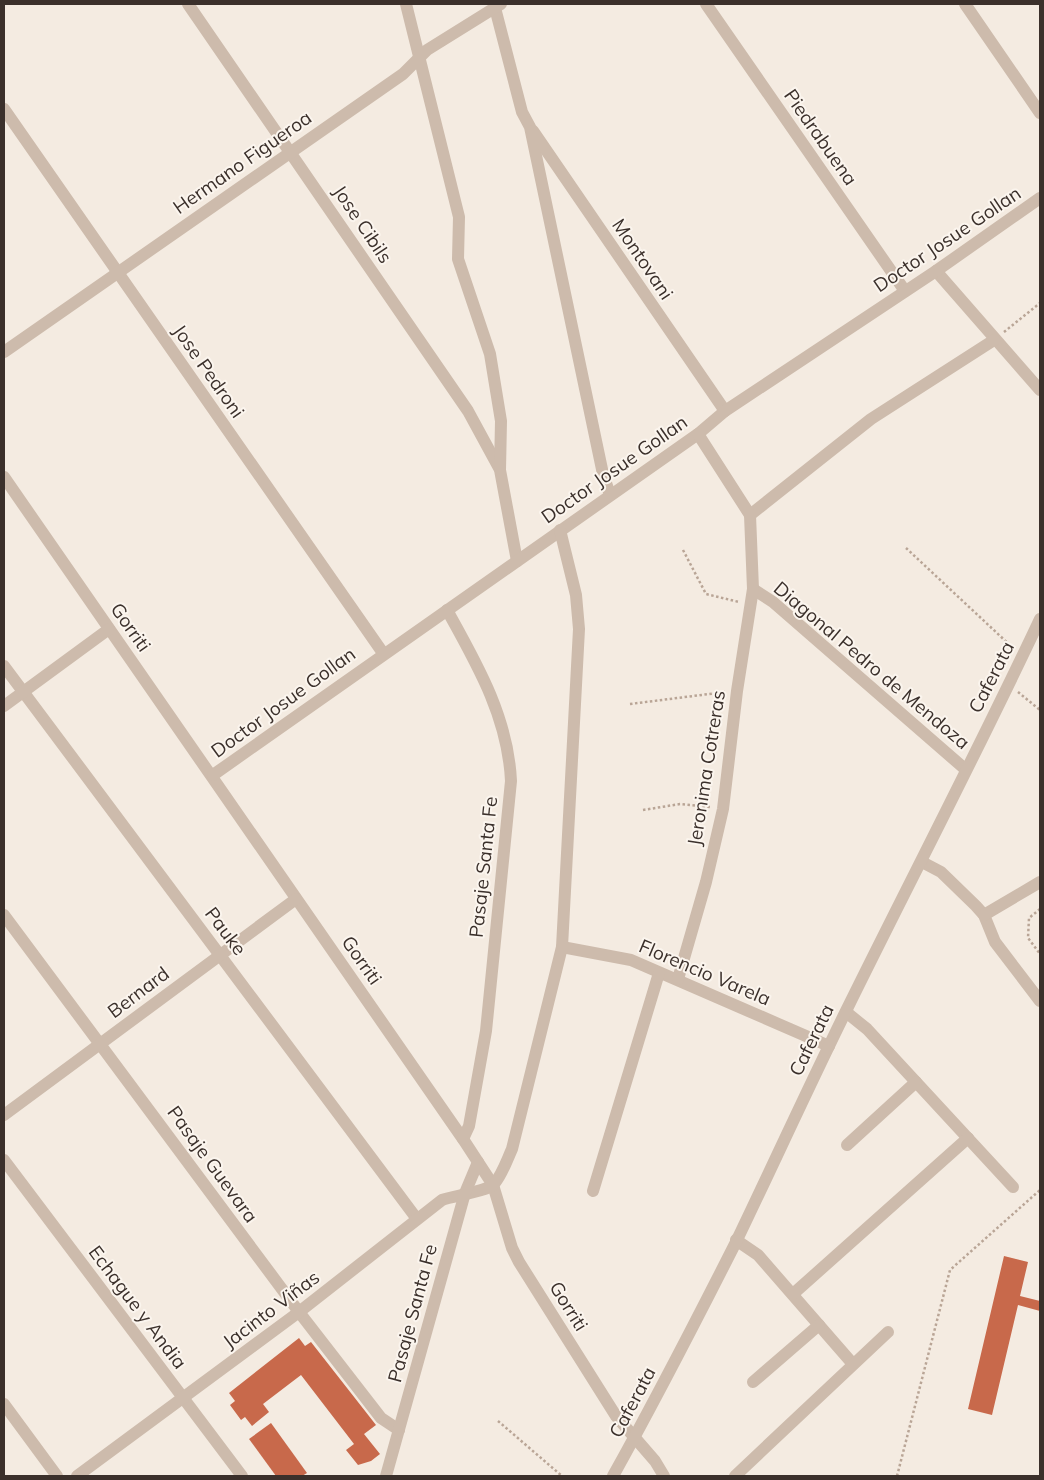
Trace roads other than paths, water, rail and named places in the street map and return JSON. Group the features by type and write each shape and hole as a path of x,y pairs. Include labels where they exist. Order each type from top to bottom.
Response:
{"street":[{"name":"Jose Cibils","path":"188,4 468,411 500,470"},
{"path":"406,4 459,217 458,259 490,354 501,421 500,470 517,561"},
{"name":"Piedrabuena","path":"706,4 905,291"},
{"path":"965,4 1040,113"},
{"name":"Hermano Figueroa","path":"4,352 290,150 403,74 420,56 497,5"},
{"path":"497,5 522,112 530,127 603,474 610,495"},
{"name":"Jose Pedroni","path":"4,109 383,653"},
{"name":"Montovani","path":"530,127 725,412"},
{"name":"Doctor Josue Gollan","path":"213,776 383,653 698,434 725,412 936,271 1040,198"},
{"path":"936,271 994,340 1040,390"},
{"path":"750,515 871,419 994,340"},
{"path":"698,434 750,515 753,590"},
{"name":"Gorriti","path":"4,477 463,1139 493,1185 512,1248 519,1262 616,1416 664,1476"},
{"path":"493,1185 512,1149 562,947 579,629 576,595 560,530"},
{"name":"Jeronima Cotreras","path":"678,979 706,882 723,809 736,691 753,590"},
{"name":"Diagonal Pedro de Mendoza","path":"753,590 773,602 965,770"},
{"name":"Pasaje Santa Fe","path":"447,610 475,659 492,697 510,761 512,781 486,1031 468,1126 463,1139"},
{"name":"Caferata","path":"613,1476 736,1240 829,1046 922,862 965,770 1040,619"},
{"path":"4,706 109,628"},
{"name":"Pauke","path":"4,666 417,1219"},
{"path":"922,862 941,872 984,915 994,942 1040,1001"},
{"path":"984,915 1040,882"},
{"name":"Bernard","path":"4,1115 296,899"},
{"name":"Pasaje Guevara","path":"4,914 299,1312 381,1418 399,1430"},
{"name":"Florencio Varela","path":"562,947 631,960 829,1046"},
{"path":"593,1191 659,973"},
{"path":"846,1012 867,1028 1013,1187"},
{"path":"847,1145 916,1082"},
{"path":"793,1294 968,1138"},
{"name":"Echague y Andia","path":"4,1160 242,1476"},
{"name":"Pasaje Santa Fe","path":"386,1476 464,1193 478,1162"},
{"name":"Jacinto Viñas","path":"77,1476 299,1312 442,1200 464,1193 478,1192 493,1185"},
{"path":"736,1240 758,1255 852,1364"},
{"path":"753,1382 819,1324"},
{"path":"735,1476 888,1332"},
{"path":"4,1404 57,1476"}]}
